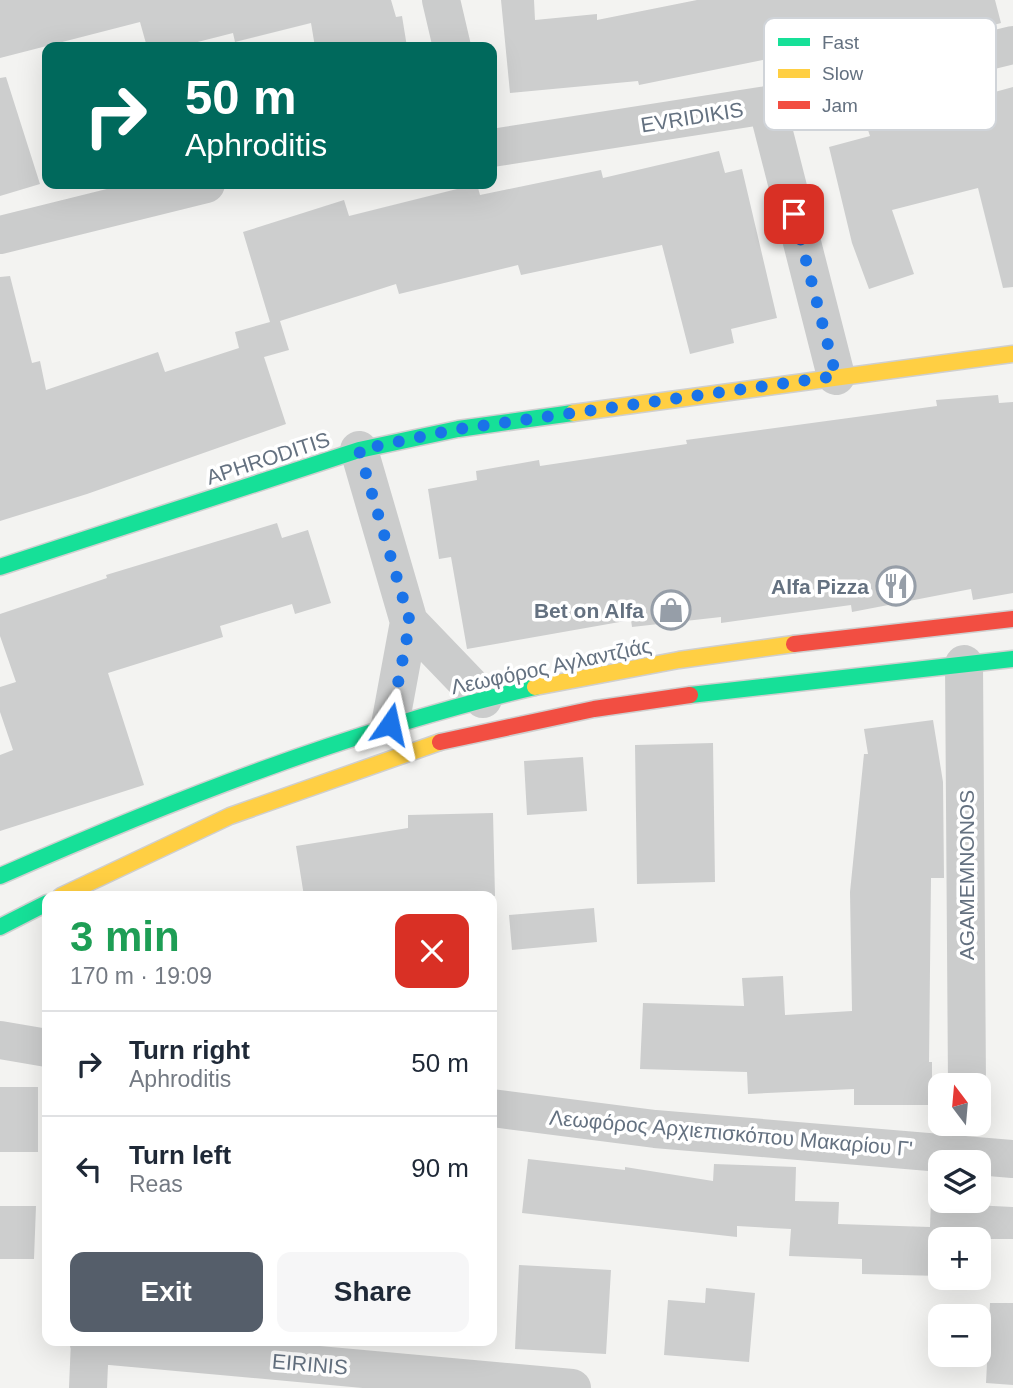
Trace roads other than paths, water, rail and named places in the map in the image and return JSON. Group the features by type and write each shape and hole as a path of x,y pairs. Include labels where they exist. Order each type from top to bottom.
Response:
{"main road":[{"name":"APHRODITIS","path":"0,567 359,450 458,429 1013,354"},
{"name":"Λεωφόρος Αγλαντζιάς","path":"0,877 147,815 390,724 482,699 711,656 1013,619"},
{"path":"72,891 230,816 447,740 608,707 746,687 1013,659"},
{"path":"0,927 42,906"}],"street":[{"path":"441,0 451,42"},
{"name":"EVRIDIKIS","path":"497,147 764,105"},
{"path":"773,130 836,376"},
{"path":"0,235 186,189"},
{"path":"359,450 410,622 482,699"},
{"path":"390,724 410,622"},
{"name":"AGAMEMNONOS","path":"964,664 967,1073"},
{"path":"0,1040 42,1047"},
{"name":"Λεωφόρος Αρχιεπισκόπου Μακαρίου Γ'","path":"497,1109 654,1129 967,1140 1013,1159"},
{"path":"88,1388 90,1346"},
{"name":"EIRINIS","path":"132,1346 572,1388"}],"place":[{"name":"Alfa Pizza","path":"896,586"},
{"name":"Bet on Alfa","path":"671,610"}]}
